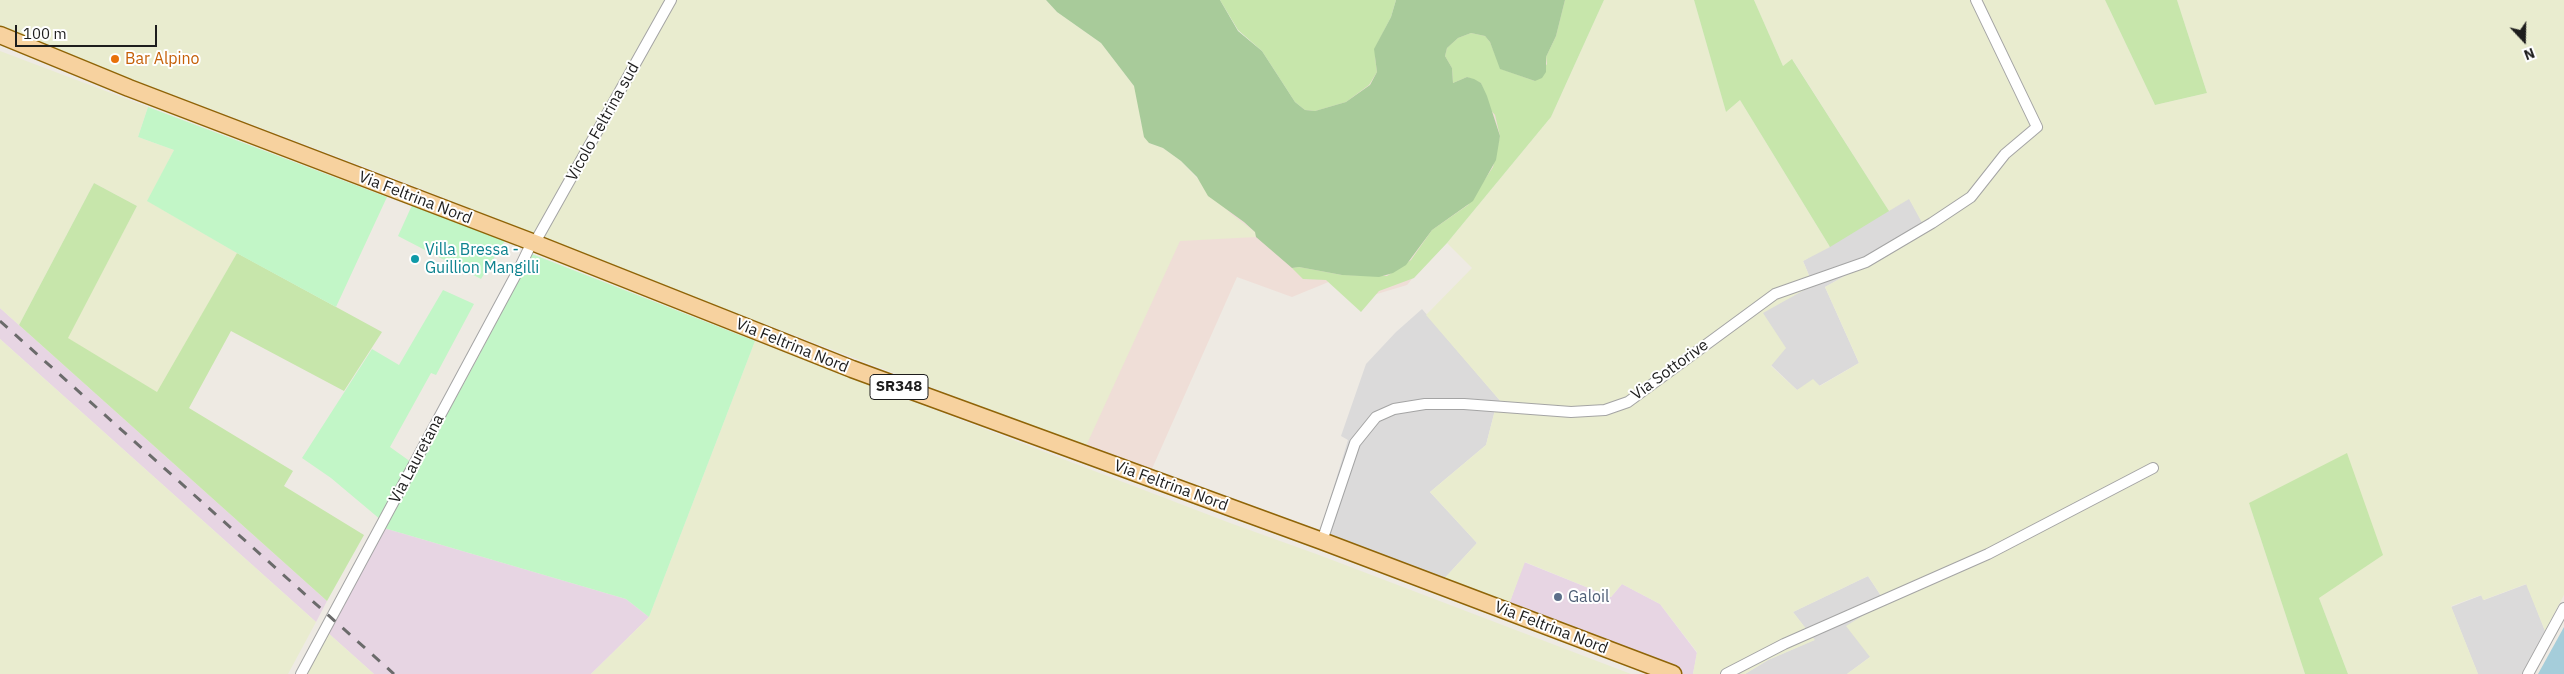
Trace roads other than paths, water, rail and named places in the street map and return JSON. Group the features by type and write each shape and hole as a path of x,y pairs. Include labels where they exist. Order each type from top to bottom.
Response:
{"main road":[{"name":"Via Feltrina Nord","path":"0,35 129,88 533,243 852,369 1322,541 1673,674"}],"street":[{"name":"Vicolo Feltrina sud","path":"533,243 671,0"},
{"name":"Via Sottorive","path":"1322,541 1354,443 1376,417 1394,410 1425,404 1464,404 1570,412 1605,410 1628,402 1775,294 1866,262 1940,218 1971,197 2005,154 2037,127 1976,0"},
{"name":"Via Lauretana","path":"301,674 533,243"},
{"path":"1726,674 1784,644 1988,554 2153,468"},
{"path":"2528,674 2564,608"}],"water":[{"path":"2564,627 2564,674 2538,674"}],"railway":[{"path":"0,321 394,674"}],"place":[{"name":"Bar Alpino","path":"115,59"},
{"name":"Villa Bressa - Guillion Mangilli","path":"415,259"},
{"name":"Galoil","path":"1558,597"}]}
